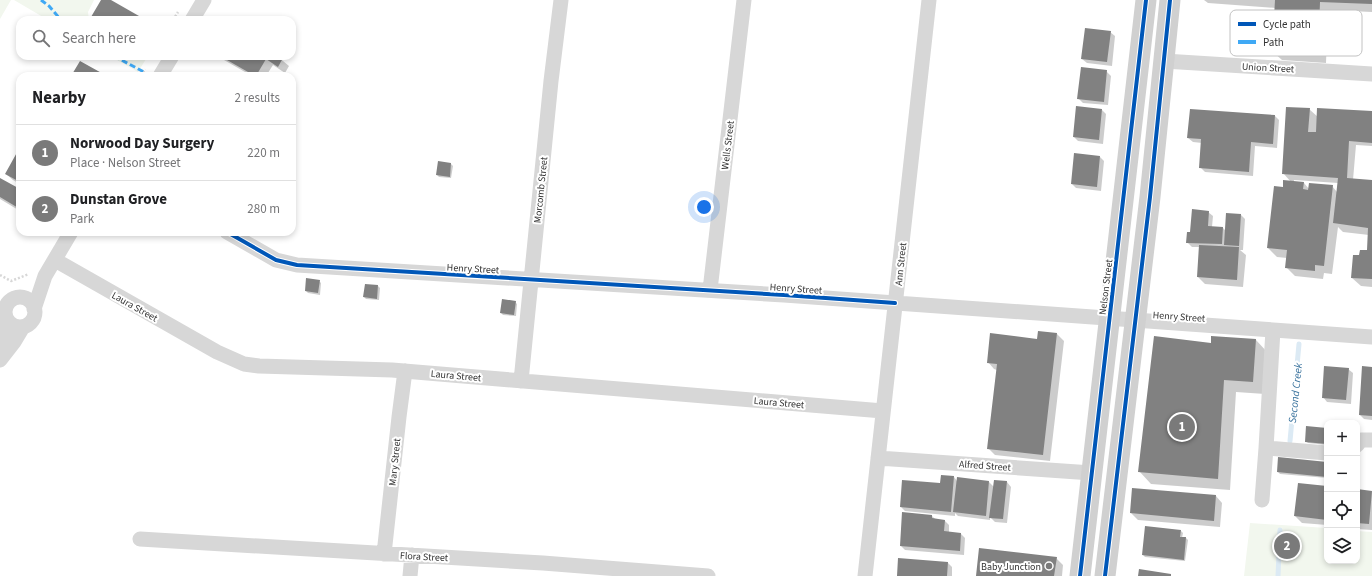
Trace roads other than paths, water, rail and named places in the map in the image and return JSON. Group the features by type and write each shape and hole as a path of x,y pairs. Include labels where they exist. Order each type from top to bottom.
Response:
{"main road":[{"name":"Nelson Street","path":"1080,576 1146,0"},
{"path":"1105,576 1135,321 1170,0"},
{"path":"1139,59 1164,61"},
{"path":"1092,473 1117,475"}],"street":[{"path":"194,16 204,0"},
{"name":"Morcomb Street","path":"521,381 551,81 561,0"},
{"name":"Wells Street","path":"710,290 744,0"},
{"name":"Ann Street","path":"865,576 930,0"},
{"path":"162,72 170,60"},
{"name":"Union Street","path":"1164,61 1372,74"},
{"path":"0,354 3,338 4,316 9,297 55,260 69,236"},
{"name":"Henry Street","path":"234,236 276,260 297,266 710,290 1372,337"},
{"name":"Laura Street","path":"55,260 217,352 244,364 259,366 405,371 883,411"},
{"path":"4,316 12,325 23,327 28,325 35,314 34,309 37,275"},
{"path":"9,297 21,297 28,300 34,309"},
{"path":"0,360 23,327"},
{"path":"1262,500 1273,330"},
{"name":"Mary Street","path":"384,554 398,417 405,371"},
{"path":"1360,441 1372,440"},
{"path":"1266,448 1324,453"},
{"name":"Alfred Street","path":"878,458 1092,473"},
{"name":"Flora Street","path":"140,539 543,563 650,574 708,576"},
{"path":"410,576 412,555"}],"waterway":[{"name":"Second Creek","path":"1290,441 1299,344"},
{"name":"Second Creek","path":"1278,576 1280,530"}],"place":[{"name":"Norwood Day Surgery","path":"1182,427"},
{"name":"Dunstan Grove","path":"1287,546"},
{"name":"Baby Junction","path":"1049,566"}]}
